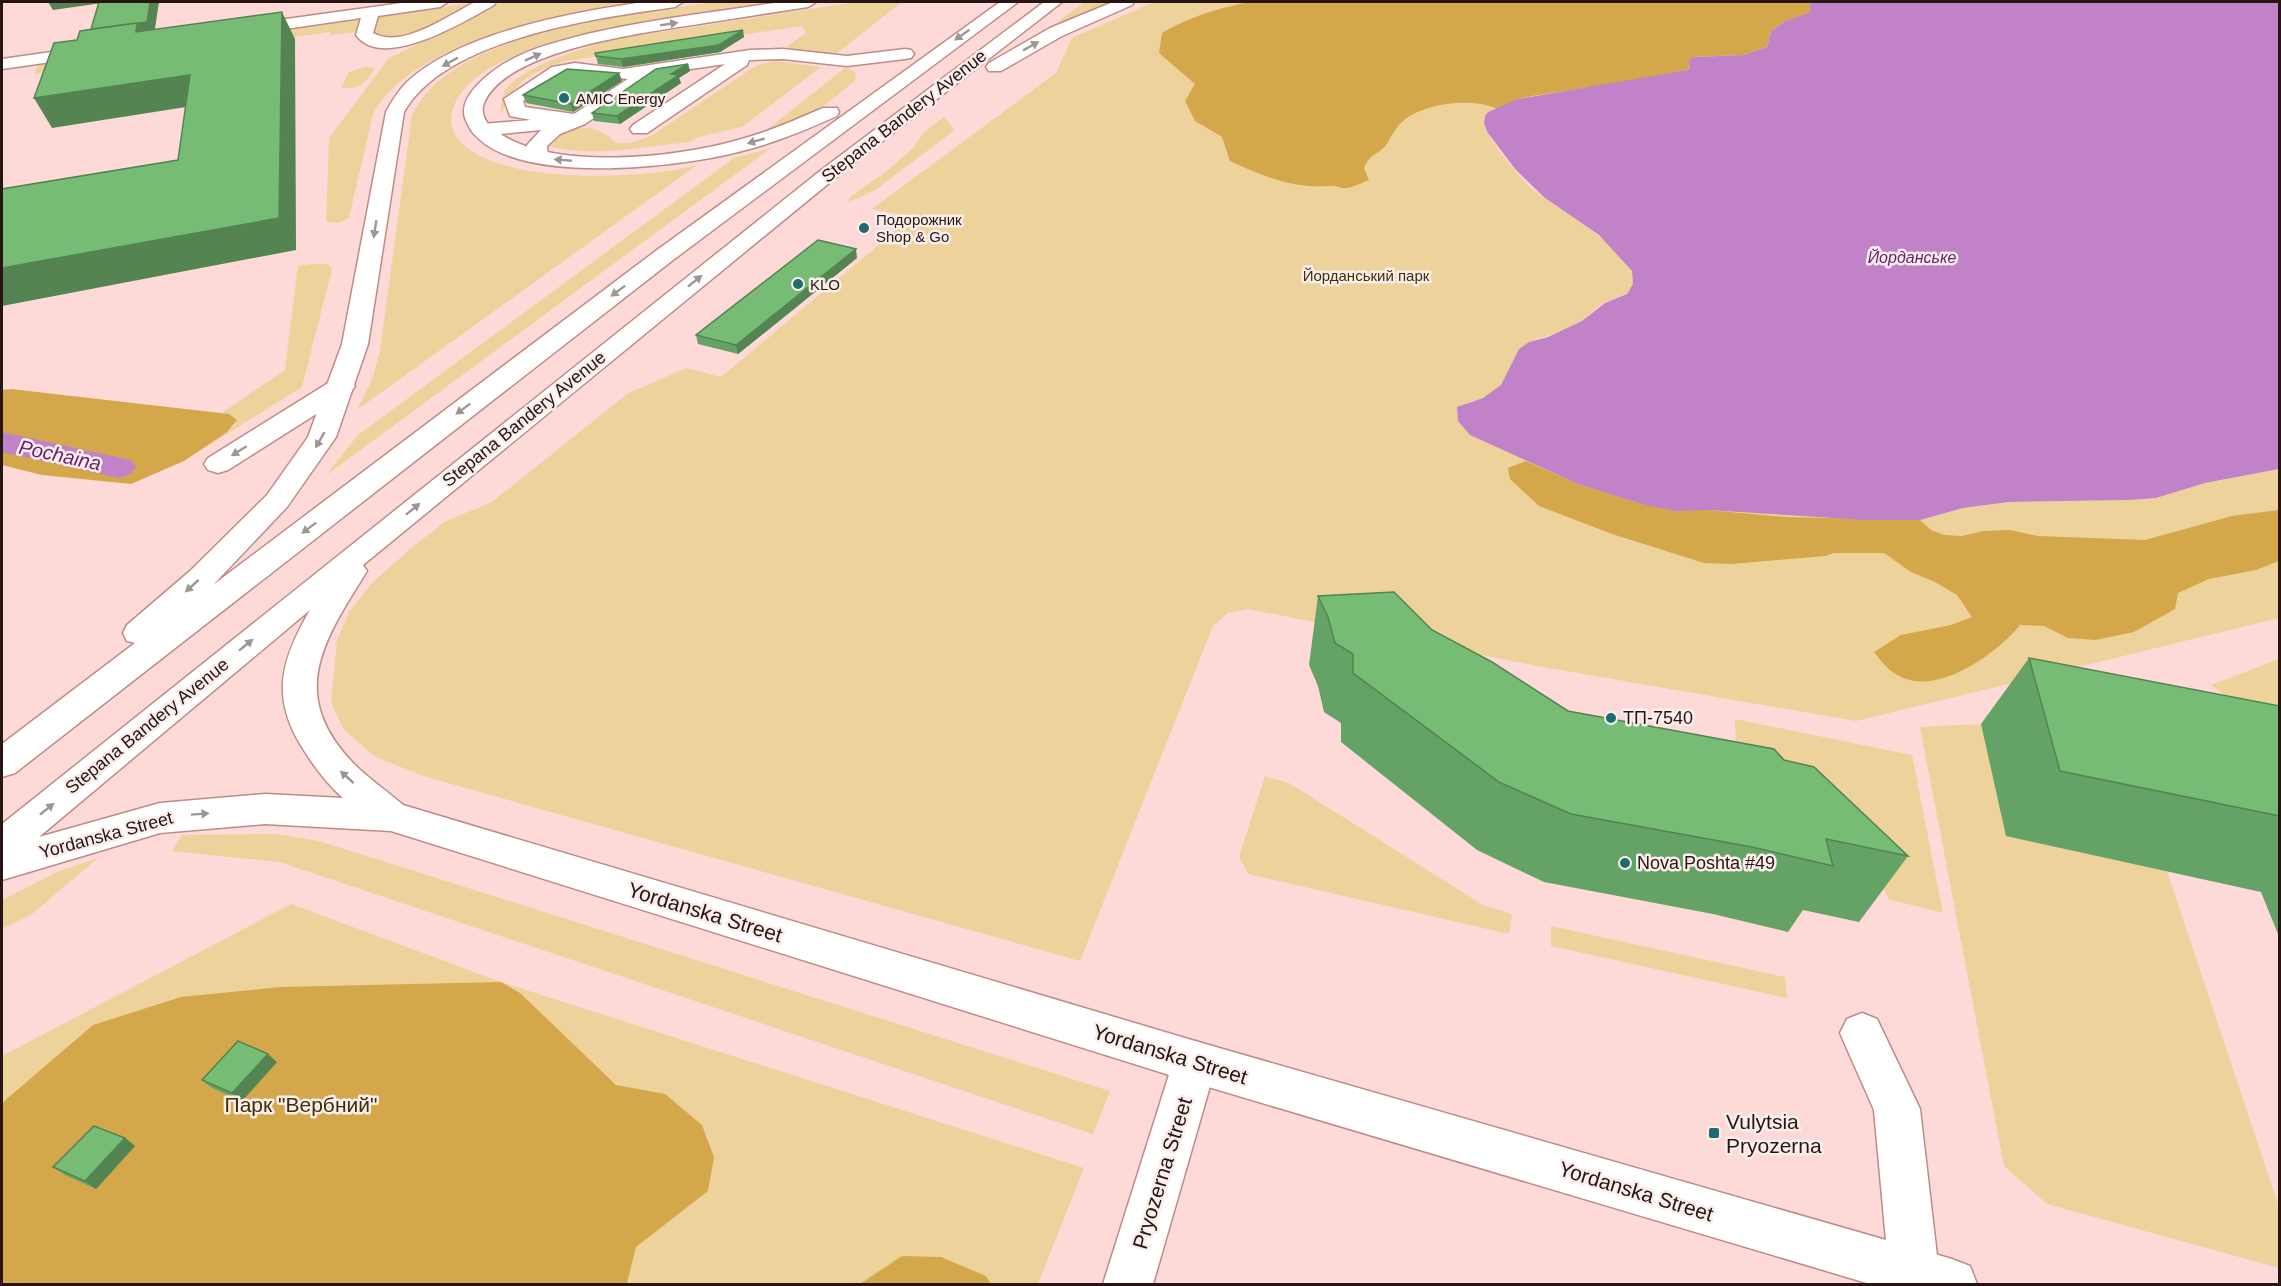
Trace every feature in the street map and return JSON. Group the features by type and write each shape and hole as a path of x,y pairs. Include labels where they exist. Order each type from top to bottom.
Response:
{"main road":[{"path":"231,32 440,2"},
{"path":"371,11 364,35 371,41 386,43 416,38 488,2"},
{"path":"2,749 201,578 277,501 322,437 355,344 395,112 408,91 432,72 453,60 519,32 583,17 675,2"},
{"path":"808,2 611,34 547,50 502,74 485,87 475,102 473,117 481,130 495,143 538,158 598,163 671,159 731,148 765,139 830,112"},
{"name":"Stepana Bandery Avenue","path":"2,763 664,255 1010,2"},
{"name":"Stepana Bandery Avenue","path":"2,846 367,546 888,126 1053,2"},
{"path":"888,126 1056,32 1126,2"},
{"path":"847,61 875,74 920,43"},
{"path":"2,64 116,48"},
{"path":"578,120 517,112 513,99 558,71 575,68 623,74 750,55 783,54 847,61 905,54"},
{"path":"640,129 750,55"},
{"path":"538,158 537,145 553,130 578,120 654,70"},
{"path":"664,255 752,173 856,92"},
{"path":"481,130 578,120"},
{"path":"218,464 342,386"},
{"name":"Yordanska Street","path":"367,546 327,608 306,649 300,684 301,706 303,717 336,768 391,816"},
{"name":"Yordanska Street","path":"2,864 160,818 183,815 265,809 391,816 1195,1062 1933,1279"},
{"path":"1862,1033 1897,1109 1933,1279"},
{"name":"Pryozerna Street","path":"1128,1284 1195,1062"}],"green space":[{"path":"477,2 422,31 390,40 373,33 373,20 381,16"},
{"path":"501,2 637,2 569,14 491,35 453,50 420,68 392,89 373,114 349,218 339,223 326,222 329,138 388,59"},
{"path":"715,2 772,2 655,19 565,38 524,52 490,68 465,88 452,110 452,128 472,151 498,163 531,171 605,176 641,174 697,165 357,410 373,377 380,350 412,115 433,87 464,64 503,45 593,21"},
{"path":"856,2 902,2 836,54 786,47 806,33 802,26 565,61 543,69 525,80 511,95 501,116 504,92 519,77 545,63 590,46 616,39"},
{"path":"1085,2 1109,2 1059,25 1057,22"},
{"name":"Йорданський парк","path":"1154,2 1249,2 1204,14 1162,34 1180,70 1195,84 1195,121 1222,137 1470,84 1509,104 1488,112 1484,125 1498,149 1517,173 1530,187 1592,231 1623,258 1632,272 1633,284 1628,292 1601,305 1582,321 1532,341 1521,348 1498,388 1486,396 1469,402 1458,421 1470,435 1578,484 1865,520 1920,520 1963,508 2009,502 2156,498 2205,483 2279,469 2279,618 1856,721 1543,667 1248,609 1228,613 1213,626 1080,961 423,776 374,756 343,729 331,702 337,641 349,612 373,582 446,521 492,502 627,394 686,368 721,377 912,217 872,209 1056,73 1072,38"},
{"path":"1249,2 1814,2 1809,5 1812,12 1785,21 1771,31 1767,47 1743,55 1693,57 1688,70 1518,99 1497,109 1487,105 1462,103 1422,110 1402,122 1383,149 1371,157 1364,168 1369,180 1345,188 1291,183 1266,176 1230,161 1222,137 1195,121 1185,101 1195,84 1159,53 1162,33 1204,14"},
{"path":"349,19 362,20 358,32 330,35 330,32 34,74 38,64"},
{"path":"775,61 821,67 742,127 698,137 690,142 618,150 580,151 547,145 549,139 568,131 584,128 600,131 616,143 629,143 651,136 757,65"},
{"path":"365,67 375,68 365,81 353,88 341,88 349,72"},
{"path":"846,67 855,72 856,80 814,114 763,133"},
{"path":"944,117 954,129 951,133 874,191 849,202 849,198 888,170 913,148 924,132"},
{"path":"771,148 325,476 358,435 734,158"},
{"path":"328,264 332,269 302,387 184,461 235,425 229,414 222,413 285,370 298,266"},
{"path":"11,389 229,414 237,420 227,432 184,461 131,484 42,475 2,465 2,390"},
{"path":"1526,461 1578,484 1641,504 1786,517 1920,520 1931,530 1944,535 1962,536 1983,531 2010,530 2038,536 2145,540 2232,516 2279,510 2279,561 2256,570 2209,579 2178,593 2175,609 2134,632 2095,640 2068,638 2044,626 2020,625 1999,646 1971,666 1955,674 1924,682 1910,680 1894,673 1874,652 1901,635 1951,625 1972,617 1957,595 1911,572 1884,553 1834,553 1825,556 1732,564 1704,563 1612,534 1539,506 1510,479 1508,468"},
{"path":"2279,659 2279,716 2263,723 2211,685"},
{"path":"1735,719 1912,755 1943,913 1888,899 1857,822 1736,750"},
{"path":"1981,724 2007,836 2167,871 2279,1207 2279,1268 2047,1204 2004,1166 1920,727"},
{"path":"1265,776 1289,783 1483,905 1512,914 1509,934 1248,874 1239,857"},
{"path":"276,834 319,841 1110,1091 1093,1134 279,862 172,851 182,835"},
{"path":"98,858 32,914 2,929 2,900 57,872"},
{"name":"Парк \"Вербний\"","path":"291,904 501,982 1084,1168 1038,1284 2,1284 2,1056"},
{"path":"1551,926 1785,977 1787,998 1551,946"},
{"name":"Парк \"Вербний\"","path":"501,982 520,993 616,1085 665,1094 702,1125 714,1157 708,1191 636,1247 627,1283 630,1284 2,1284 2,1103 93,1025 181,997 280,987"},
{"path":"902,1256 941,1257 986,1276 991,1284 860,1284"}],"water":[{"name":"Йорданське","path":"1814,2 2279,2 2279,469 2205,483 2156,498 2009,502 1963,508 1920,520 1865,520 1707,510 1676,511 1641,504 1578,484 1470,435 1458,421 1457,407 1483,398 1501,385 1519,349 1529,342 1548,337 1582,321 1605,303 1627,294 1633,284 1632,271 1599,235 1545,198 1515,169 1488,133 1484,124 1488,112 1518,99 1688,70 1690,66 1688,63 1693,57 1743,55 1767,47 1771,31 1785,21 1811,12 1809,5"}],"building":[{"path":"99,2 150,2 147,22 91,29"},
{"path":"282,12 279,218 2,268 2,189 178,160 190,75 34,98 54,43 77,40 80,31 137,23 136,32"},
{"path":"743,30 719,45 621,59 596,56 595,53"},
{"path":"688,64 671,74 679,75 617,116 592,113 656,69"},
{"path":"567,69 619,73 571,104 523,95"},
{"path":"818,240 856,249 736,345 696,335"},
{"path":"1394,592 1432,630 1492,662 1568,711 1774,749 1784,760 1814,767 1908,856 1826,839 1833,866 1752,847 1571,814 1499,782 1353,673 1353,654 1335,643 1328,617 1318,596"},
{"path":"2029,658 2280,706 2280,816 2060,771"},
{"path":"238,1041 268,1054 232,1093 202,1080"},
{"path":"94,1126 125,1138 85,1181 53,1167"}],"waterway":[{"name":"Pochaina","path":"2,442 119,467"}],"place":[{"name":"AMIC Energy","path":"564,98"},
{"name":"Подорожник Shop & Go","path":"864,228"},
{"name":"KLO","path":"798,284"},
{"name":"ТП-7540","path":"1611,718"},
{"name":"Nova Poshta #49","path":"1625,863"},
{"name":"Vulytsia Pryozerna","path":"1714,1133"}]}
